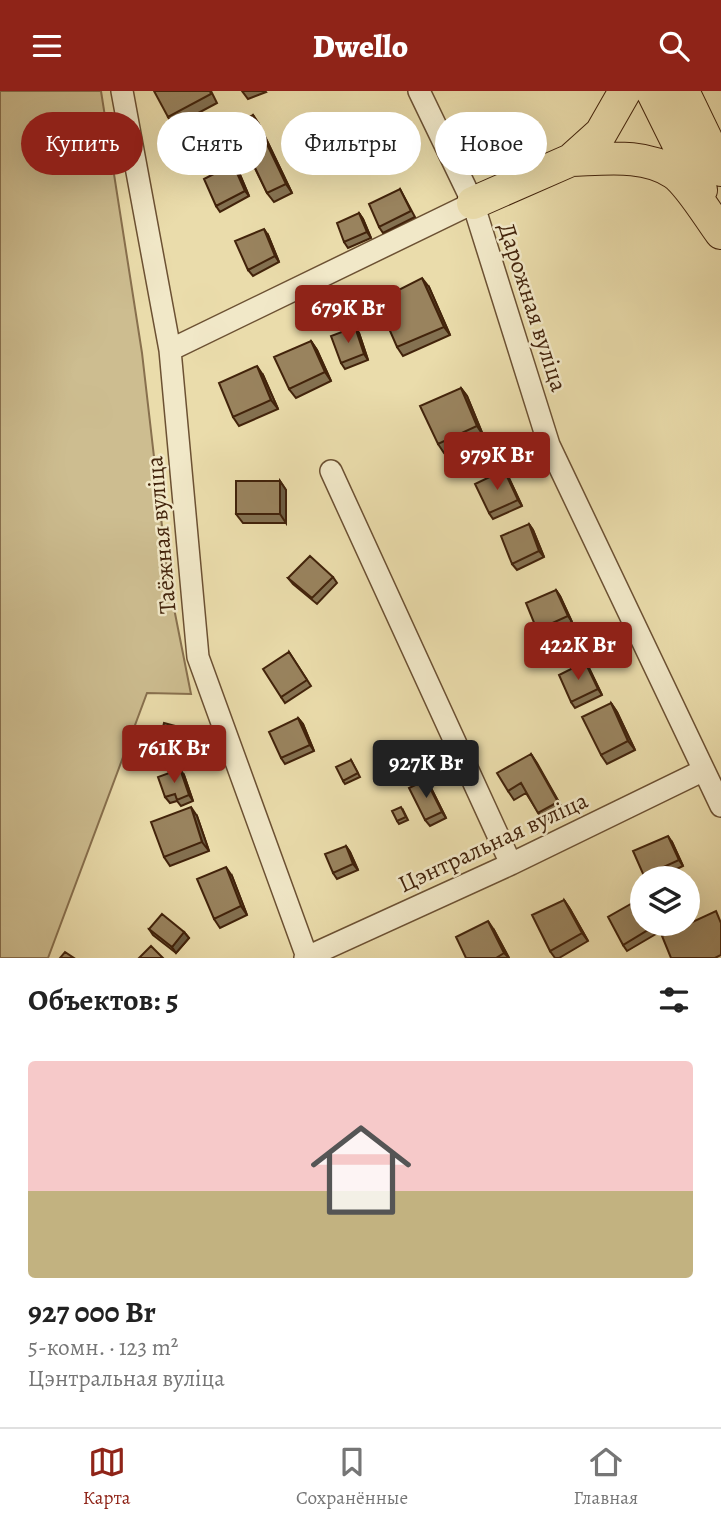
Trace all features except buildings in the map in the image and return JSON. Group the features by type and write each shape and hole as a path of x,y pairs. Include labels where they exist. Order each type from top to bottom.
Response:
{"highway":[{"path":"473,203 571,160 601,132 625,91"},
{"path":"652,91 721,233"},
{"path":"683,91 721,170"},
{"path":"571,160 626,159 650,162 675,173 721,233"}],"street":[{"name":"Таёжная вуліца","path":"122,91 170,350 198,657 307,958"},
{"name":"Дарожная вуліца","path":"419,91 473,203 549,445 721,806"},
{"path":"170,350 473,203"},
{"path":"331,471 510,865"},
{"name":"Цэнтральная вуліца","path":"307,958 510,865 702,771"}],"shaded area":[{"path":"0,91 101,91 104,112 21,112 21,175 114,175 142,353 168,578 191,694 147,693 48,958 0,958"}]}
